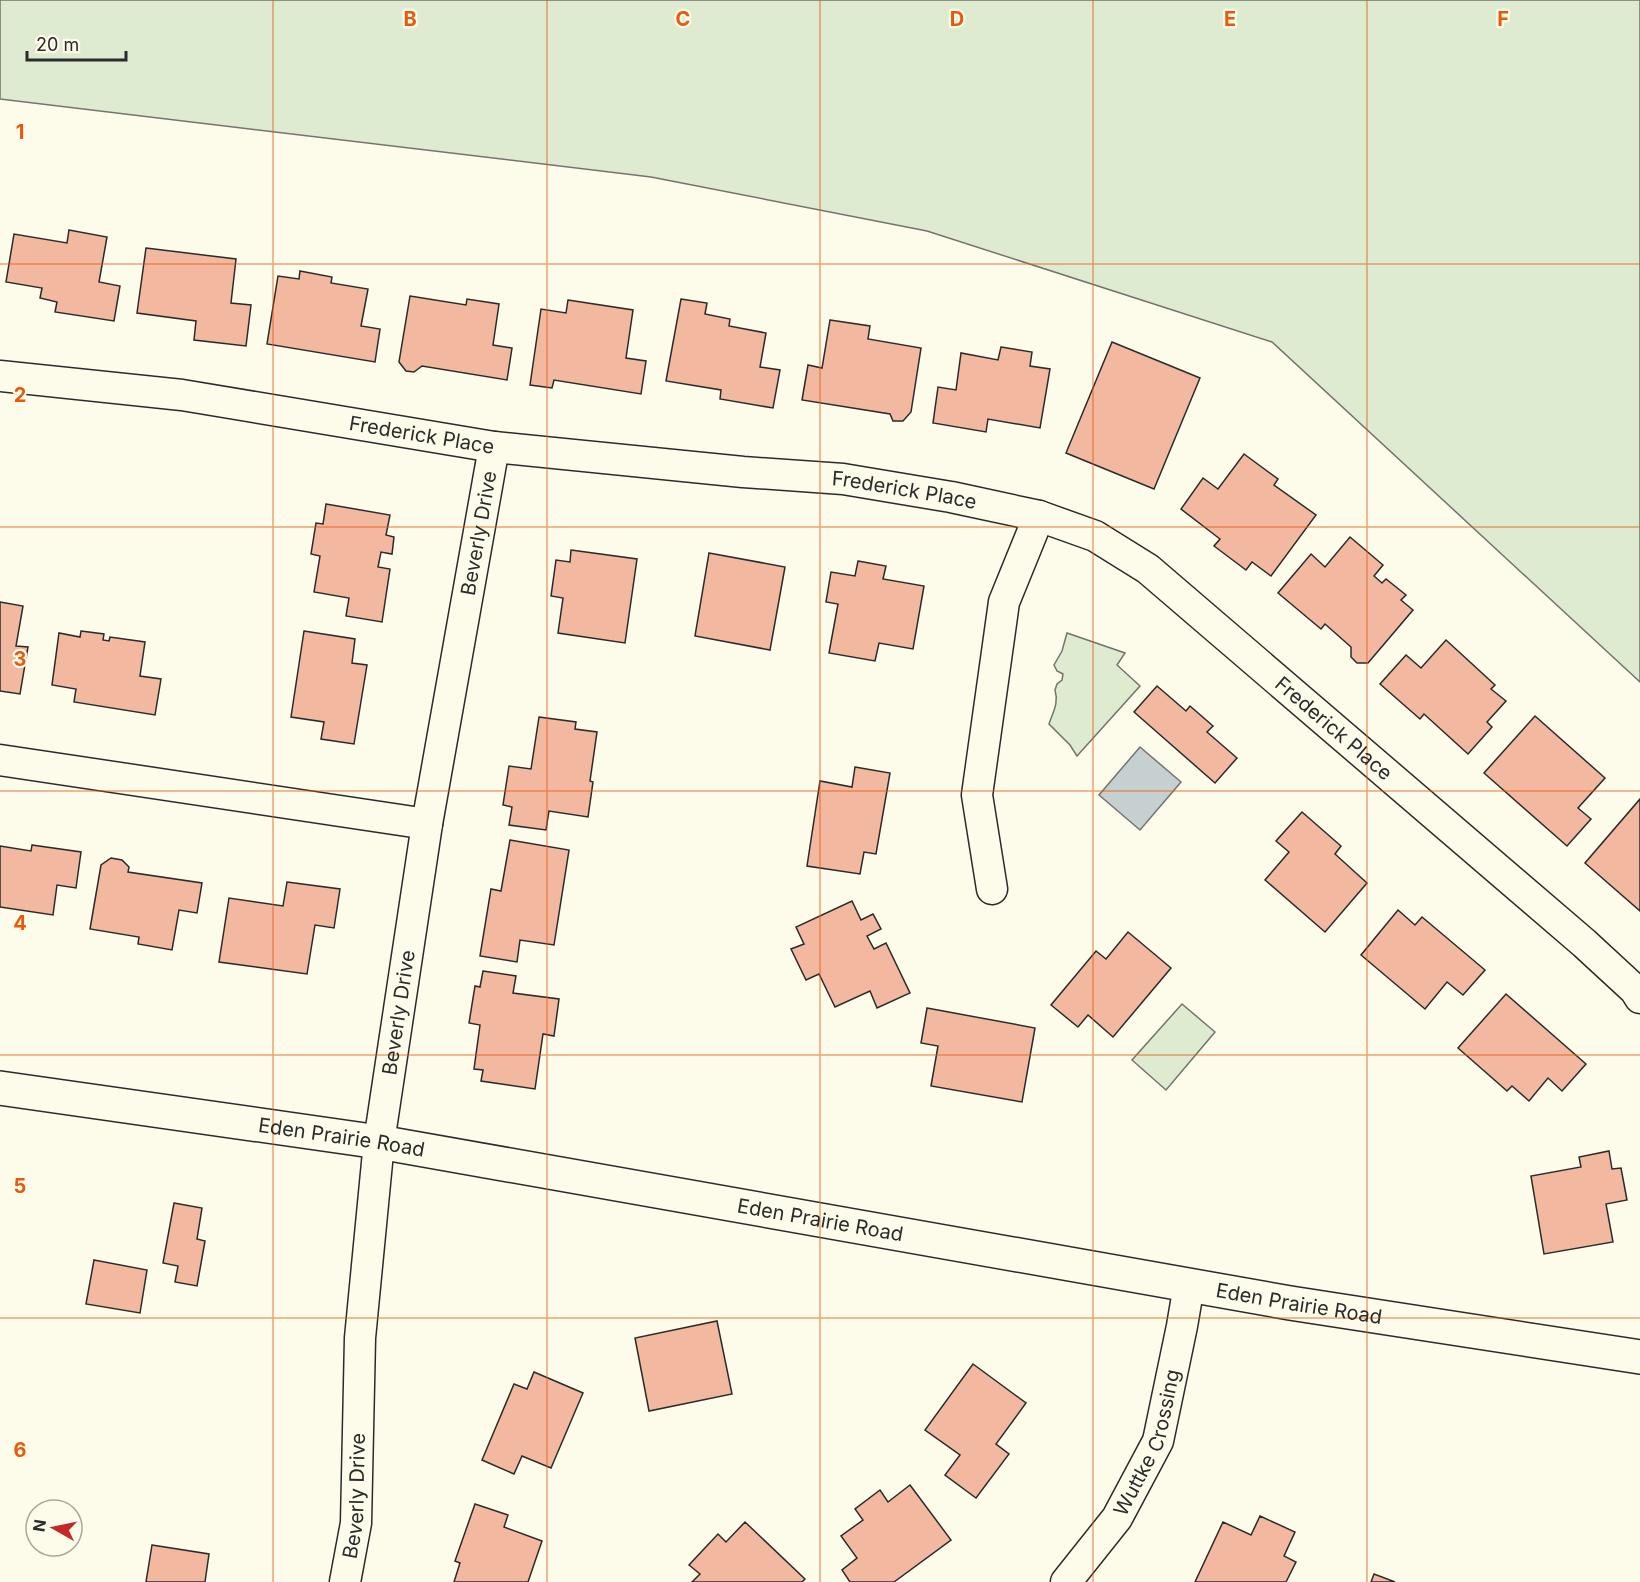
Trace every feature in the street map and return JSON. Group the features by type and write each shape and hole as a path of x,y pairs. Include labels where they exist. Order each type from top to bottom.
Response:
{"street":[{"name":"Frederick Place","path":"0,376 182,395 494,447 731,471 843,479 951,497 1039,516 1095,536 1148,569 1584,943 1635,990 1640,998"},
{"name":"Beverly Drive","path":"345,1582 357,1523 360,1338 379,1142 427,824 494,447"},
{"path":"992,889 977,795 1004,602 1039,516"},
{"path":"0,760 427,824"},
{"name":"Eden Prairie Road","path":"0,1088 379,1142 1189,1286 1640,1357"},
{"name":"Wuttke Crossing","path":"1066,1582 1117,1518 1158,1441 1189,1286"}],"green space":[{"path":"0,0 1640,0 1640,682 1272,342 927,231 651,177 0,99"},
{"path":"1067,633 1125,653 1117,665 1140,686 1077,756 1070,745 1049,724 1056,703 1055,690 1063,674 1057,671 1054,665 1062,651"},
{"path":"1182,1004 1215,1032 1166,1090 1132,1060"}],"shaded area":[{"path":"1140,747 1181,782 1140,830 1099,795"}],"building":[{"path":"69,230 107,237 99,282 120,286 114,321 55,312 57,302 40,298 42,288 6,282 14,234 67,243"},
{"path":"146,248 236,259 231,303 251,305 246,346 194,340 196,321 137,313"},
{"path":"300,271 332,277 331,283 368,289 361,326 380,329 375,362 267,344 278,276 299,279"},
{"path":"410,296 466,305 467,299 499,304 493,345 512,348 507,380 422,366 414,372 406,371 399,362"},
{"path":"681,299 707,303 705,314 730,319 729,326 766,333 760,367 780,370 773,408 720,399 721,390 666,381"},
{"path":"568,300 633,310 626,358 646,361 641,394 554,380 552,388 530,385 541,309 566,313"},
{"path":"830,320 870,326 868,339 921,348 911,412 903,421 893,421 890,414 802,400 808,365 822,368"},
{"path":"1112,342 1200,378 1154,489 1066,453"},
{"path":"1001,347 1032,352 1030,366 1050,369 1040,428 988,419 986,432 933,423 938,387 956,390 961,353 998,360"},
{"path":"1244,454 1278,479 1274,485 1316,515 1271,576 1252,562 1246,570 1214,546 1220,539 1181,509 1203,478 1218,489"},
{"path":"326,504 390,515 386,535 394,537 392,554 381,552 378,567 390,569 382,622 346,616 349,598 314,592 320,556 311,554 316,523 323,524"},
{"path":"1350,537 1383,565 1374,576 1382,583 1386,579 1406,595 1401,600 1413,610 1368,663 1357,663 1351,657 1351,647 1325,624 1321,629 1278,593 1311,554 1325,567"},
{"path":"571,550 637,559 625,643 558,633 563,598 551,596 556,560 570,562"},
{"path":"709,553 785,567 770,650 695,636"},
{"path":"858,561 886,566 883,579 924,586 913,649 879,643 875,661 829,653 838,604 826,602 831,572 855,576"},
{"path":"0,602 23,606 16,646 28,647 20,694 0,691"},
{"path":"81,631 104,634 103,640 109,641 110,637 145,642 140,676 161,679 155,715 74,702 76,689 52,685 59,633 80,637"},
{"path":"304,631 355,639 352,663 367,665 354,744 321,739 324,722 291,717"},
{"path":"1446,640 1495,685 1491,689 1506,701 1487,722 1492,727 1468,754 1424,714 1420,719 1380,684 1406,655 1421,668"},
{"path":"1157,686 1186,711 1190,706 1213,726 1207,732 1237,758 1215,783 1134,712"},
{"path":"1535,716 1605,778 1578,808 1591,819 1567,846 1484,773"},
{"path":"539,717 576,722 575,729 597,732 590,781 593,782 588,817 549,811 546,830 509,825 512,807 503,805 509,766 531,769"},
{"path":"855,767 890,773 876,854 864,852 860,874 807,866 820,781 852,787"},
{"path":"1640,799 1640,911 1585,863"},
{"path":"1302,812 1341,846 1335,854 1367,883 1325,932 1265,880 1289,852 1276,841"},
{"path":"510,840 569,850 554,945 520,940 517,962 480,956 491,889 501,891"},
{"path":"32,845 81,852 76,888 57,885 53,915 0,907 0,846 31,851"},
{"path":"111,858 122,860 129,867 128,872 202,883 197,913 179,910 172,950 138,944 139,937 90,929 101,865"},
{"path":"287,882 340,889 334,928 315,925 307,974 219,962 229,898 283,906"},
{"path":"852,901 861,920 873,914 881,929 867,936 874,949 886,943 910,993 877,1008 870,991 835,1007 819,974 806,980 791,949 804,944 796,927"},
{"path":"1398,910 1415,925 1422,917 1485,970 1463,995 1447,982 1425,1009 1361,955"},
{"path":"1128,932 1171,968 1113,1037 1088,1015 1078,1027 1051,1005 1096,951 1106,959"},
{"path":"483,971 516,976 513,993 559,999 554,1036 543,1034 535,1089 481,1081 483,1070 474,1069 480,1025 469,1023 475,986 480,987"},
{"path":"1506,994 1586,1064 1562,1091 1548,1078 1529,1101 1512,1086 1507,1091 1458,1048"},
{"path":"927,1008 1035,1028 1022,1102 931,1086 938,1046 921,1043"},
{"path":"1609,1151 1612,1169 1621,1168 1627,1200 1606,1204 1613,1242 1544,1254 1531,1176 1581,1167 1579,1157"},
{"path":"174,1203 202,1208 197,1239 205,1241 197,1286 175,1282 178,1266 163,1263"},
{"path":"94,1260 147,1270 140,1313 86,1304"},
{"path":"717,1321 732,1394 649,1411 635,1338"},
{"path":"973,1364 1026,1403 996,1444 1009,1454 976,1498 945,1475 960,1455 925,1430"},
{"path":"534,1372 583,1393 551,1468 522,1456 514,1474 482,1460 514,1384 527,1389"},
{"path":"910,1485 951,1540 894,1582 850,1582 842,1570 857,1558 841,1536 863,1520 855,1509 880,1490 888,1502"},
{"path":"475,1504 508,1515 504,1527 542,1541 528,1582 454,1582 460,1563 455,1561"},
{"path":"1260,1516 1295,1532 1284,1556 1296,1562 1286,1582 1195,1582 1223,1522 1251,1535"},
{"path":"745,1522 805,1579 802,1582 692,1582 700,1574 689,1565 718,1534 726,1542"},
{"path":"152,1545 209,1554 205,1582 146,1582"},
{"path":"1374,1574 1395,1582 1371,1582"}]}
